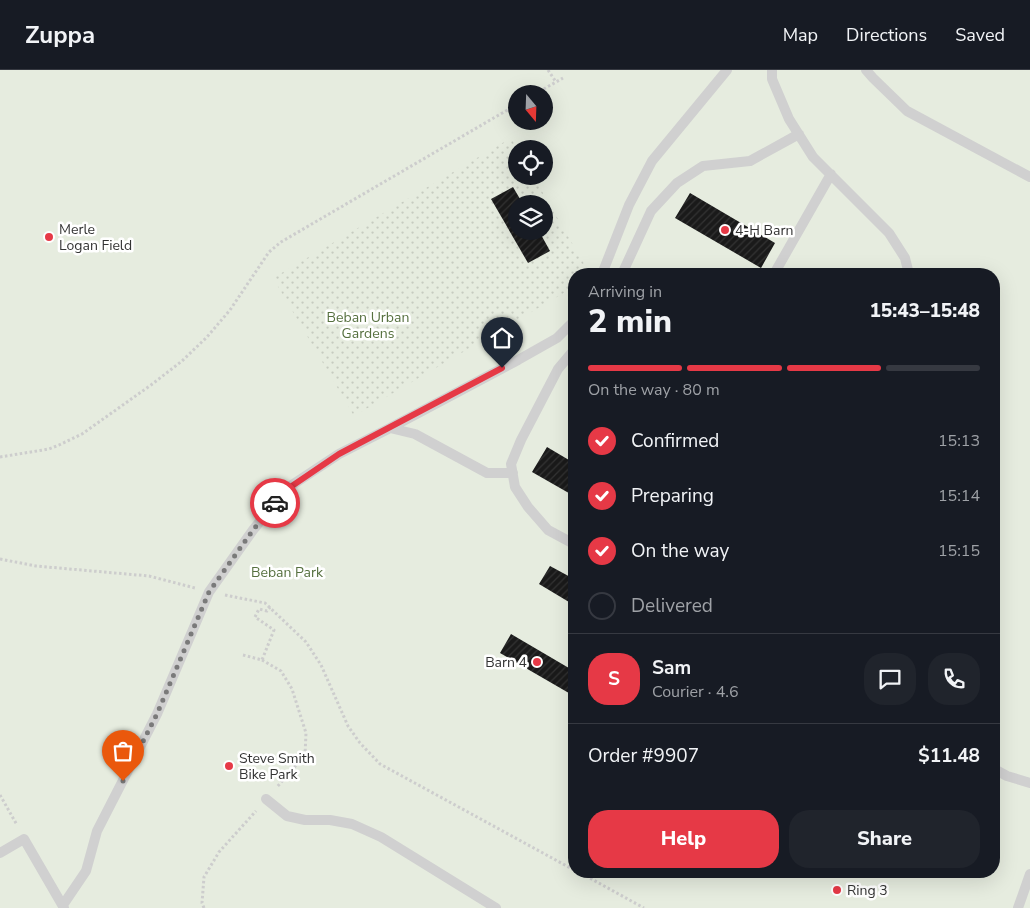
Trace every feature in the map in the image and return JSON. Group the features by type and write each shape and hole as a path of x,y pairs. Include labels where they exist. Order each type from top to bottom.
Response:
{"lane":[{"path":"604,268 629,205 652,161 726,70"},
{"path":"772,70 772,79 789,119 813,157 889,233 905,258 908,268"},
{"path":"866,70 907,111 1030,177"},
{"path":"625,268 651,211 677,183 703,166 750,161 799,134"},
{"path":"777,268 831,174"},
{"path":"0,853 24,839 64,907 86,871 98,831 157,714 209,592 253,530 286,490 339,454 534,351 557,338 568,327"},
{"path":"568,357 558,369 521,440 512,464 515,487 528,507 548,530 568,541"},
{"path":"390,428 415,434 487,473 513,473"},
{"path":"1000,772 1030,783"},
{"path":"266,799 287,816 305,820 330,820 352,824 374,834 496,908"},
{"path":"1018,908 1030,874"}],"path":[{"path":"548,70 556,82"},
{"path":"551,85 563,78"},
{"path":"0,457 49,449 82,434 174,367 208,337 230,310 269,252 281,242 508,110"},
{"path":"0,559 36,566 149,576 209,592 265,603 306,642 321,665 348,726 360,743 380,764 568,866"},
{"path":"262,660 274,630 255,617 259,609 267,611 270,607"},
{"path":"204,908 202,902 204,877 219,852 305,755 306,733 292,689 281,671 262,660 244,655"},
{"path":"0,795 24,839"},
{"path":"590,878 644,908"}],"green space":[{"name":"Beban Park","path":"0,70 1030,70 1030,908 0,908"},
{"name":"Beban Urban Gardens","path":"511,138 512,140 508,140 508,185 538,185 544,195 508,195 508,240 553,240 553,210 587,268 568,268 568,291 354,416 273,278"}],"building":[{"path":"513,187 518,195 508,195 508,228 491,199"},
{"name":"4-H Barn","path":"690,193 775,243 761,268 675,218"},
{"path":"515,240 544,240 550,251 528,263"},
{"path":"547,447 568,459 568,493 532,472"},
{"path":"550,566 568,576 568,601 539,584"},
{"name":"Barn 4","path":"511,634 568,667 568,693 500,653"}],"way so far":[{"path":"123,781 157,714 209,592 253,530 275,503"}],"place":[{"name":"4-H Barn","path":"725,230"},
{"name":"Merle Logan Field","path":"49,237"},
{"name":"Barn 4","path":"537,662"},
{"name":"Steve Smith Bike Park","path":"229,766"},
{"name":"Ring 3","path":"837,890"}],"route":[{"path":"275,503 286,490 339,454 502,368"}]}
